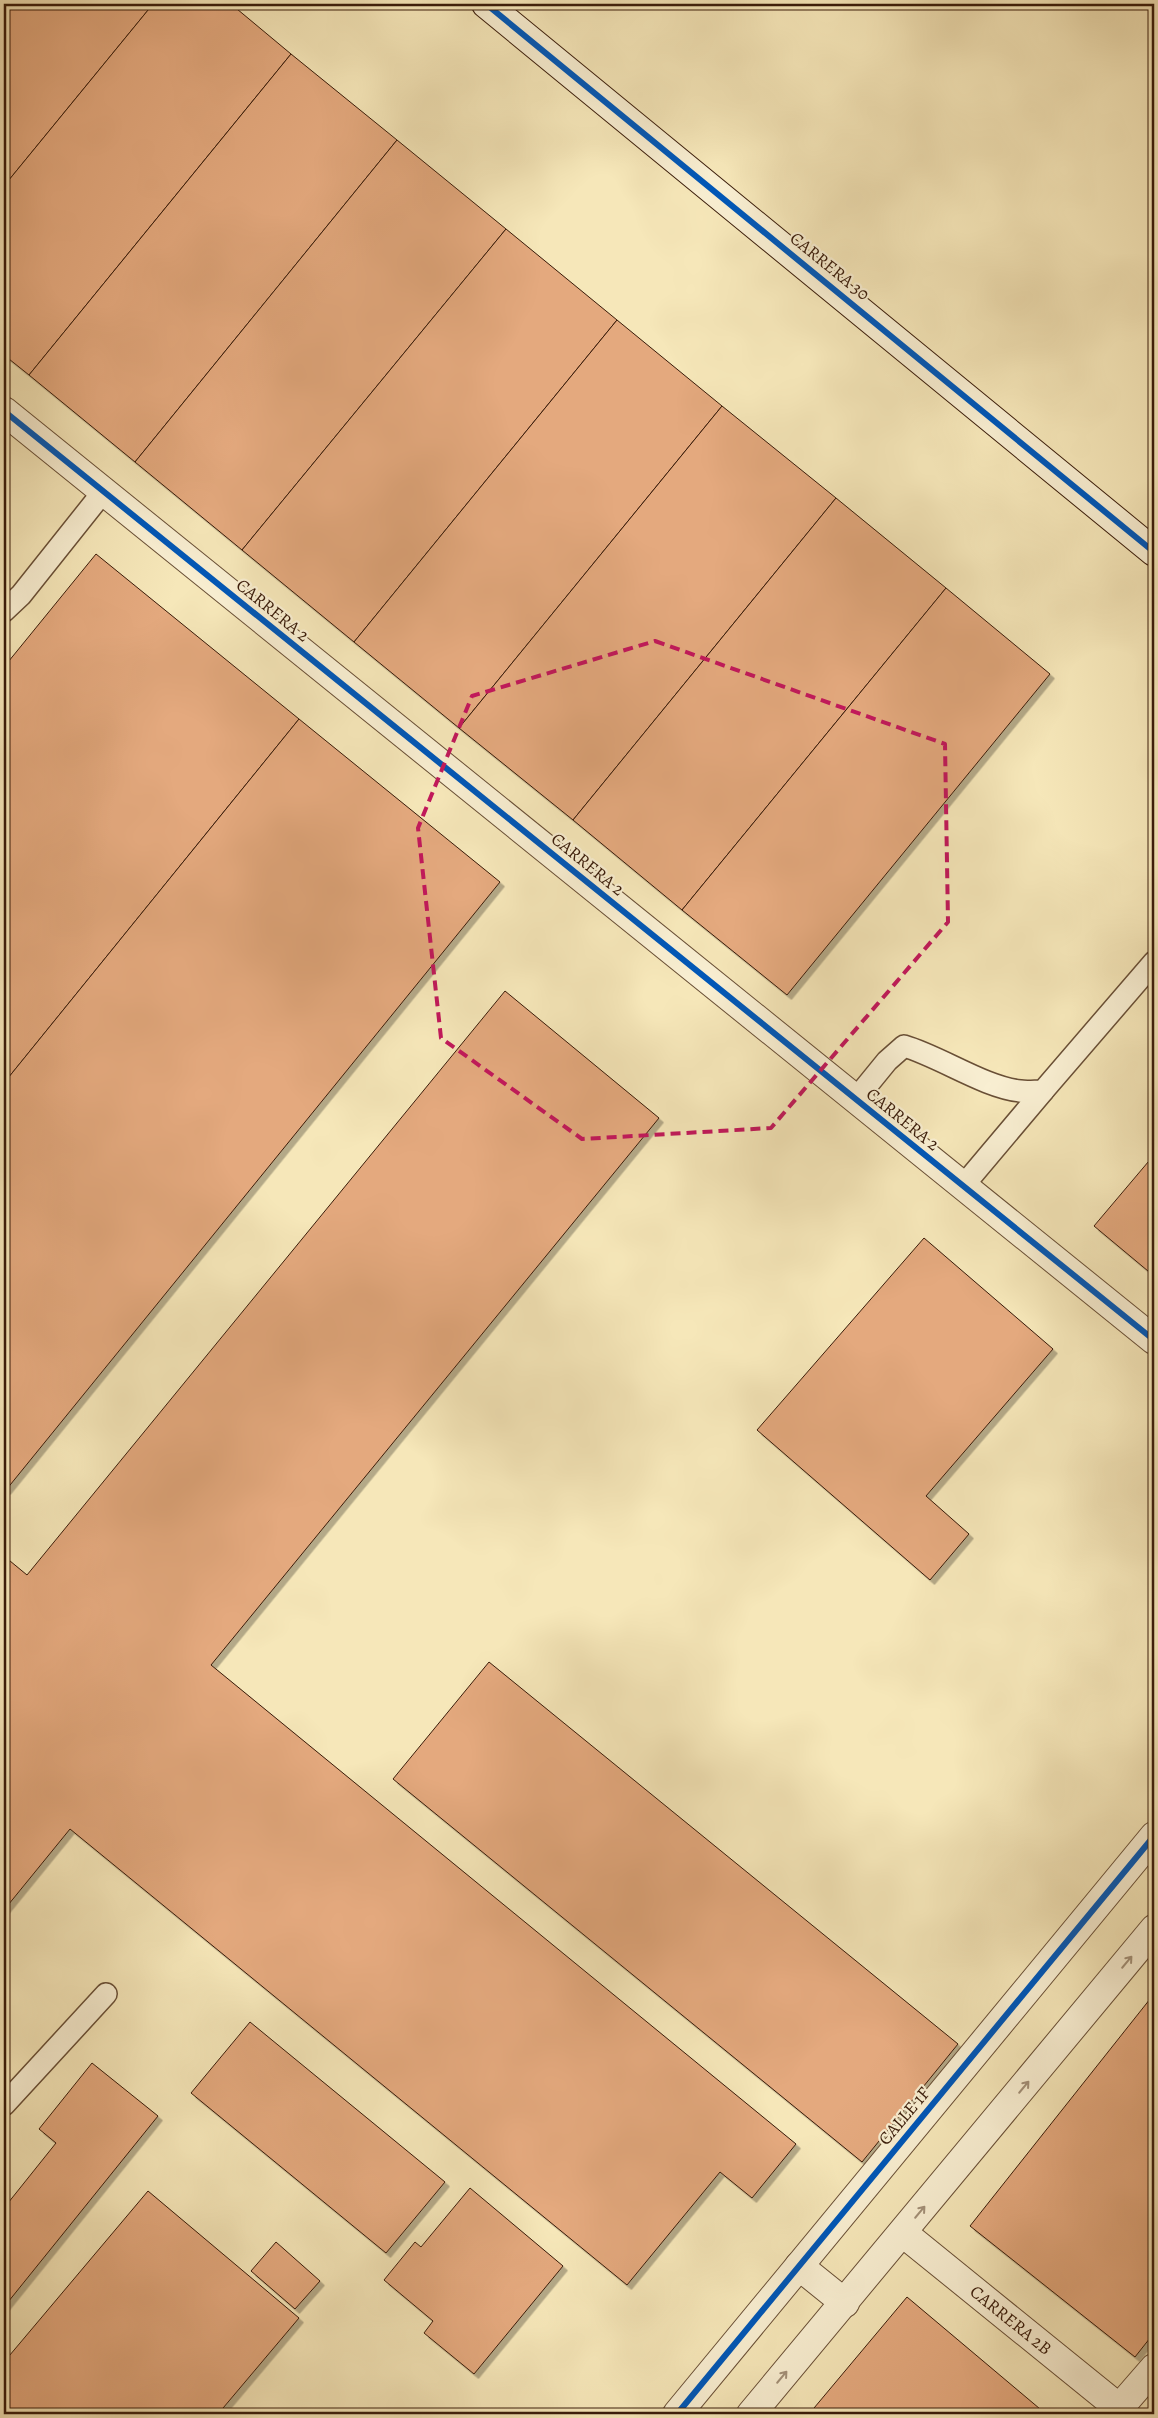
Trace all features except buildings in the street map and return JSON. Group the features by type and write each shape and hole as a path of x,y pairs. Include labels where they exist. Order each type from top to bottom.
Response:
{"street":[{"name":"CARRERA 30","path":"486,4 1154,552"},
{"name":"CARRERA 2","path":"4,411 1154,1340"},
{"name":"CALLE 1F","path":"677,2414 1154,1836"},
{"path":"751,2414 1154,1929"},
{"name":"CARRERA 2B","path":"903,2233 1117,2411"},
{"path":"799,2266 845,2303"},
{"path":"1117,2411 1154,2368"}],"lane":[{"path":"4,611 21,595 103,492"},
{"path":"963,1186 1154,962"},
{"path":"856,1099 887,1060 904,1046 934,1057 1000,1087 1021,1092 1043,1091"},
{"path":"4,2105 106,1994"}],"highlighted area":[{"path":"655,641 945,744 948,922 771,1128 582,1139 441,1038 418,828 472,696"}],"cycle path":[{"path":"486,4 1154,552"},
{"path":"4,411 1154,1340"},
{"path":"677,2414 1154,1836"}]}
